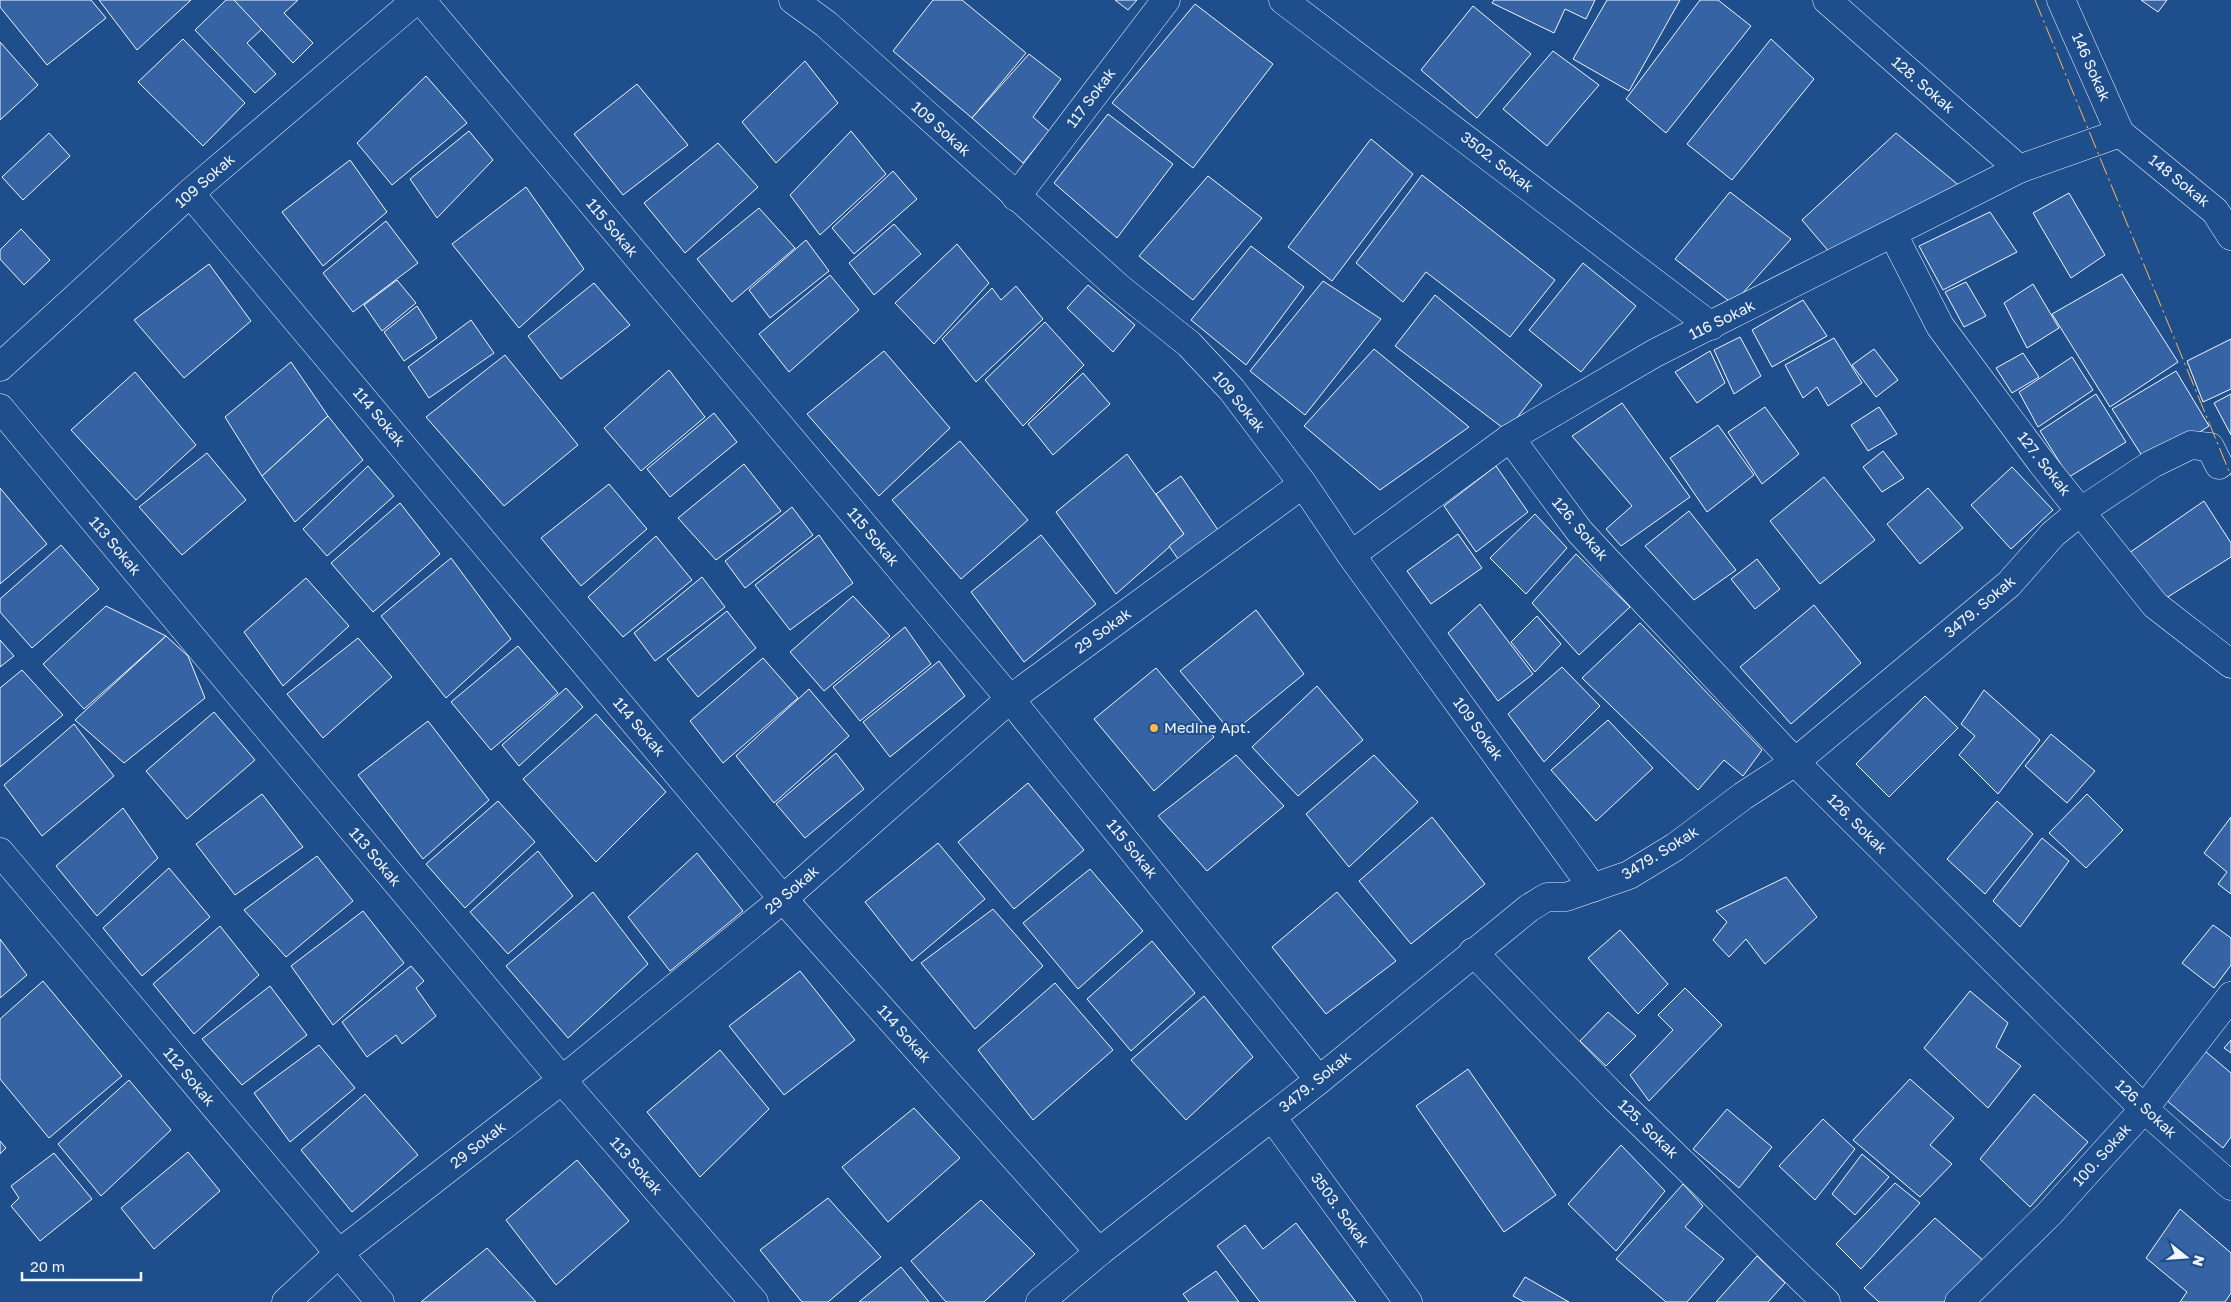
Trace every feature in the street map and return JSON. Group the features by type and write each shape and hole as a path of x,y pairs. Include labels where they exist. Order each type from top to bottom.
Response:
{"street":[{"name":"109 Sokak","path":"0,367 190,193 416,0"},
{"name":"115 Sokak","path":"421,0 1010,699 1319,1080"},
{"name":"109 Sokak","path":"793,0 826,24 1118,287 1190,344 1232,390 1303,484 1351,555 1593,888"},
{"name":"117 Sokak","path":"1016,197 1166,0"},
{"name":"3502. Sokak","path":"1283,0 1711,326"},
{"name":"128. Sokak","path":"1827,0 2019,169"},
{"name":"146 Sokak","path":"2061,0 2120,133"},
{"name":"116 Sokak","path":"1351,555 1510,438 1655,353 2019,169 2120,133"},
{"name":"148 Sokak","path":"2120,133 2223,208 2231,236"},
{"name":"114 Sokak","path":"190,193 783,899 1099,1252"},
{"name":"127. Sokak","path":"1893,234 1940,326 2041,462 2156,605 2231,664"},
{"name":"113 Sokak","path":"0,408 562,1080 754,1302"},
{"name":"126. Sokak","path":"1510,438 1580,532 1795,762 2144,1109 2231,1186"},
{"name":"3479. Sokak","path":"1040,1302 1099,1252 1319,1080 1529,908 1547,897 1566,897 1629,875 1675,847 1743,796 1795,762 2009,584 2053,534 2081,511 2152,464 2191,446 2210,447 2219,465"},
{"name":"29 Sokak","path":"286,1302 338,1254 562,1080 783,899 1010,699 1303,484"},
{"name":"112 Sokak","path":"0,852 380,1302"},
{"name":"125. Sokak","path":"1474,952 1614,1097 1826,1302"},
{"name":"100. Sokak","path":"1959,1302 2049,1214 2144,1109 2231,996"},
{"name":"3503. Sokak","path":"1272,1117 1408,1302"}],"building":[{"path":"0,0 91,0 106,18 47,65 0,7"},
{"path":"99,0 191,0 137,50"},
{"path":"226,0 238,0 264,27 247,43 276,74 255,93 195,30"},
{"path":"234,0 298,0 284,13 313,43 293,63"},
{"path":"933,0 962,0 1026,53 972,118 893,51"},
{"path":"1115,0 1137,0 1128,10"},
{"path":"1494,0 1595,0 1586,19 1565,9 1554,33 1492,3"},
{"path":"1607,0 1680,0 1629,91 1573,59"},
{"path":"1700,0 1718,0 1751,26 1666,133 1626,99"},
{"path":"2141,0 2167,0 2158,12"},
{"path":"1195,4 1273,64 1193,168 1112,103"},
{"path":"1473,6 1531,54 1477,118 1421,70"},
{"path":"183,39 245,103 203,146 138,82"},
{"path":"1771,39 1814,79 1732,180 1687,144"},
{"path":"0,42 38,85 0,120"},
{"path":"1553,51 1599,85 1547,146 1503,109"},
{"path":"1029,54 1061,79 1033,117 1049,131 1023,163 972,118"},
{"path":"805,61 838,103 776,163 742,122"},
{"path":"426,76 467,123 392,185 357,143"},
{"path":"637,84 688,145 623,195 574,134"},
{"path":"1108,114 1173,164 1117,238 1054,183"},
{"path":"469,131 493,160 437,218 410,179"},
{"path":"851,131 886,174 820,235 790,195"},
{"path":"49,133 70,156 23,200 2,177"},
{"path":"1896,133 1962,188 1831,254 1802,220"},
{"path":"1371,139 1413,174 1332,281 1288,247"},
{"path":"718,143 758,187 685,253 644,203"},
{"path":"350,160 387,212 323,266 282,212"},
{"path":"893,171 917,199 854,254 832,228"},
{"path":"1422,175 1555,280 1510,337 1426,272 1403,302 1356,263"},
{"path":"1208,176 1262,218 1193,300 1139,256"},
{"path":"526,187 584,269 519,328 452,244"},
{"path":"1730,192 1791,239 1733,304 1675,259"},
{"path":"2069,193 2105,255 2071,278 2033,213"},
{"path":"759,208 795,248 732,302 697,259"},
{"path":"1990,212 2017,252 1943,290 1919,246"},
{"path":"386,221 418,263 353,312 323,273"},
{"path":"894,224 921,254 874,295 849,263"},
{"path":"21,229 50,260 24,285 0,259 0,250"},
{"path":"806,240 829,271 770,318 749,290"},
{"path":"957,244 989,283 934,344 895,303"},
{"path":"1251,246 1304,287 1246,365 1191,320"},
{"path":"1583,263 1636,306 1581,372 1529,330"},
{"path":"209,264 251,321 184,378 134,320"},
{"path":"2122,274 2178,362 2110,407 2052,314"},
{"path":"830,275 859,310 789,372 759,334"},
{"path":"397,280 416,303 382,331 364,305"},
{"path":"1323,281 1381,319 1305,415 1250,371"},
{"path":"1966,282 1986,316 1964,327 1945,292"},
{"path":"594,283 630,325 561,379 528,336"},
{"path":"2033,284 2059,328 2027,348 2004,303"},
{"path":"1088,285 1135,325 1113,352 1067,308"},
{"path":"1016,286 1043,319 976,382 942,339 992,288 1001,300"},
{"path":"1435,295 1542,385 1507,431 1395,346"},
{"path":"1803,300 1827,336 1772,367 1752,330"},
{"path":"417,306 437,338 404,361 384,332"},
{"path":"471,320 494,353 429,398 408,367"},
{"path":"1045,322 1084,365 1023,426 985,380"},
{"path":"1740,337 1761,376 1734,394 1714,350"},
{"path":"1834,338 1862,383 1828,406 1817,387 1803,398 1785,365"},
{"path":"2231,339 2231,389 2203,402 2187,361"},
{"path":"1374,349 1469,427 1380,490 1304,426"},
{"path":"1874,349 1898,380 1876,397 1852,365"},
{"path":"884,351 950,428 879,496 807,414"},
{"path":"1710,351 1725,383 1697,403 1675,372"},
{"path":"2023,353 2039,377 2012,393 1996,368"},
{"path":"505,355 578,445 504,506 426,417"},
{"path":"2072,357 2093,390 2038,427 2019,392"},
{"path":"291,362 328,416 262,476 225,417"},
{"path":"669,370 705,417 641,471 604,428"},
{"path":"2176,371 2209,426 2148,465 2112,409"},
{"path":"135,372 196,445 136,500 71,430"},
{"path":"1083,373 1110,404 1053,455 1028,424"},
{"path":"2096,394 2126,442 2069,477 2040,431"},
{"path":"2231,394 2231,435 2214,403"},
{"path":"1622,403 1690,497 1621,546 1606,529 1632,506 1572,436"},
{"path":"1765,407 1799,454 1762,484 1728,432"},
{"path":"1879,407 1897,434 1868,451 1851,425"},
{"path":"714,413 737,442 670,497 647,469"},
{"path":"328,416 363,460 295,522 262,476"},
{"path":"1718,425 1754,475 1707,512 1670,458"},
{"path":"960,441 1028,520 961,579 892,500"},
{"path":"1883,451 1904,478 1882,492 1863,467"},
{"path":"207,453 246,500 182,555 139,507"},
{"path":"1127,454 1184,534 1116,594 1056,512"},
{"path":"744,464 781,511 716,560 678,518"},
{"path":"368,466 394,496 327,556 303,529"},
{"path":"1496,466 1528,512 1476,552 1444,506"},
{"path":"2012,467 2053,510 2011,549 1971,505"},
{"path":"1181,476 1218,530 1178,559 1169,546 1184,534 1156,494"},
{"path":"1824,477 1875,540 1820,584 1770,521"},
{"path":"609,484 647,529 581,586 541,538"},
{"path":"0,488 47,544 0,584"},
{"path":"1928,488 1963,528 1920,564 1887,524"},
{"path":"2204,501 2231,543 2231,557 2163,600 2129,553"},
{"path":"400,503 440,554 373,612 331,563"},
{"path":"792,507 813,535 745,588 725,561"},
{"path":"1689,511 1736,570 1694,600 1645,546"},
{"path":"1535,514 1567,548 1526,594 1490,558"},
{"path":"1458,534 1482,568 1431,604 1407,571"},
{"path":"819,535 853,583 790,630 755,585"},
{"path":"1041,535 1096,604 1024,662 971,592"},
{"path":"656,536 692,580 623,637 588,597"},
{"path":"61,545 99,589 32,648 0,612 0,599"},
{"path":"1576,554 1630,607 1579,655 1532,603"},
{"path":"451,558 511,639 446,698 381,616"},
{"path":"1757,559 1780,589 1755,609 1731,579"},
{"path":"702,577 725,607 655,661 634,633"},
{"path":"306,578 349,626 283,686 244,632"},
{"path":"853,596 890,636 824,691 790,652"},
{"path":"1480,604 1533,674 1498,701 1448,633"},
{"path":"1814,605 1861,663 1791,724 1740,667"},
{"path":"106,606 166,636 84,709 43,664"},
{"path":"1256,610 1304,674 1232,733 1180,671"},
{"path":"727,611 756,648 698,697 667,659"},
{"path":"1537,616 1561,644 1535,672 1511,642"},
{"path":"1640,623 1762,750 1743,776 1724,760 1698,790 1582,678"},
{"path":"905,627 931,664 860,721 833,687"},
{"path":"166,636 188,656 205,698 124,763 75,720"},
{"path":"358,638 392,677 323,738 287,694"},
{"path":"0,640 14,656 0,667"},
{"path":"518,646 558,693 491,750 451,702"},
{"path":"763,658 798,698 723,763 690,721"},
{"path":"939,661 965,696 890,757 863,722"},
{"path":"1562,667 1600,706 1544,762 1508,714"},
{"name":"Medine Apt.","path":"1156,668 1214,737 1154,791 1094,719"},
{"path":"22,670 63,715 0,767 0,688"},
{"path":"1317,686 1363,740 1298,796 1252,747"},
{"path":"566,688 583,707 519,766 502,745"},
{"path":"809,689 849,736 774,803 736,756"},
{"path":"1984,690 2040,740 1998,794 1959,755 1975,736 1961,724"},
{"path":"1925,696 1958,728 1889,797 1856,764"},
{"path":"214,712 255,760 187,819 146,771"},
{"path":"596,714 666,792 596,862 523,779"},
{"path":"1608,720 1653,768 1596,821 1551,770"},
{"path":"428,721 489,800 423,859 358,775"},
{"path":"74,724 114,776 42,836 4,785"},
{"path":"2051,734 2095,771 2067,803 2025,766"},
{"path":"836,753 864,789 805,838 776,804"},
{"path":"1236,755 1284,806 1207,871 1158,816"},
{"path":"1374,755 1418,802 1349,867 1306,814"},
{"path":"1028,783 1084,850 1014,909 958,842"},
{"path":"262,794 303,847 235,895 196,844"},
{"path":"2087,794 2123,830 2086,868 2049,833"},
{"path":"498,801 535,842 465,908 426,864"},
{"path":"1997,801 2033,834 1985,894 1947,859"},
{"path":"123,808 158,858 97,916 56,866"},
{"path":"1432,817 1485,884 1411,944 1359,881"},
{"path":"2231,817 2231,894 2218,884 2227,872 2204,853"},
{"path":"2042,838 2069,861 2020,927 1993,901"},
{"path":"938,843 985,899 912,961 865,902"},
{"path":"538,851 573,896 508,954 470,912"},
{"path":"697,853 743,911 670,971 628,917"},
{"path":"317,856 353,901 286,957 244,910"},
{"path":"169,868 210,917 142,976 103,928"},
{"path":"1090,869 1143,931 1078,989 1023,923"},
{"path":"1786,877 1817,917 1765,964 1746,939 1729,957 1713,940 1727,922 1716,911"},
{"path":"593,892 648,964 568,1038 506,966"},
{"path":"1337,892 1396,961 1326,1014 1272,947"},
{"path":"993,909 1043,966 975,1029 921,963"},
{"path":"363,911 404,963 333,1025 291,966"},
{"path":"2213,925 2231,938 2231,965 2214,988 2182,963"},
{"path":"220,926 259,975 194,1034 153,984"},
{"path":"1620,930 1668,984 1638,1014 1588,958"},
{"path":"0,939 27,975 0,998"},
{"path":"1152,941 1195,993 1131,1051 1087,999"},
{"path":"411,966 424,981 416,988 436,1016 402,1044 396,1035 367,1057 342,1022"},
{"path":"800,971 855,1040 784,1095 729,1026"},
{"path":"43,981 122,1076 49,1138 0,1079 0,1019"},
{"path":"1055,983 1113,1050 1033,1120 978,1050"},
{"path":"270,986 307,1035 242,1085 202,1039"},
{"path":"1685,988 1722,1025 1649,1101 1630,1075 1673,1030 1658,1015"},
{"path":"1970,991 2008,1023 1996,1047 2021,1066 1988,1108 1924,1048"},
{"path":"1204,996 1253,1057 1186,1120 1131,1060"},
{"path":"1608,1012 1636,1036 1606,1066 1580,1041"},
{"path":"2231,1040 2231,1053 2224,1048"},
{"path":"319,1045 355,1088 290,1142 254,1093"},
{"path":"720,1050 769,1109 700,1177 647,1112"},
{"path":"2205,1051 2231,1073 2231,1137 2223,1148 2165,1099"},
{"path":"1468,1069 1556,1195 1504,1232 1416,1106"},
{"path":"1910,1079 1954,1118 1930,1145 1952,1164 1920,1197 1853,1140"},
{"path":"129,1080 171,1130 101,1196 58,1144"},
{"path":"365,1094 418,1155 352,1212 301,1150"},
{"path":"2034,1094 2088,1142 2030,1207 1980,1159"},
{"path":"914,1108 960,1158 888,1222 842,1167"},
{"path":"1727,1109 1772,1147 1739,1188 1693,1149"},
{"path":"1823,1119 1855,1149 1815,1200 1779,1166"},
{"path":"0,1141 6,1148 0,1154"},
{"path":"1621,1145 1665,1191 1616,1251 1568,1204"},
{"path":"188,1152 220,1191 154,1249 121,1208"},
{"path":"54,1153 92,1199 40,1241 11,1206 19,1198 11,1186"},
{"path":"1862,1154 1889,1177 1855,1215 1832,1194"},
{"path":"577,1160 629,1221 556,1285 506,1220"},
{"path":"1895,1183 1920,1203 1861,1269 1836,1244"},
{"path":"1683,1184 1703,1206 1685,1227 1724,1259 1687,1302 1666,1302 1616,1259"},
{"path":"828,1198 881,1257 828,1302 802,1302 760,1250"},
{"path":"981,1200 1035,1254 984,1302 946,1302 911,1261"},
{"path":"2180,1209 2231,1253 2231,1293 2225,1302 2180,1302 2187,1292 2146,1258"},
{"path":"1935,1218 1985,1262 1944,1302 1879,1302 1864,1288"},
{"path":"1296,1223 1356,1302 1260,1302 1217,1246 1245,1225 1263,1249"},
{"path":"487,1248 536,1302 421,1302"},
{"path":"1757,1256 1785,1283 1768,1302 1716,1302"},
{"path":"901,1267 929,1302 859,1302"},
{"path":"1216,1271 1239,1302 1189,1302 1183,1294"},
{"path":"1525,1277 1569,1302 1524,1302 1513,1296"}],"power":[{"path":"2035,0 2231,476"}],"place":[{"name":"Medine Apt.","path":"1154,728"}]}
